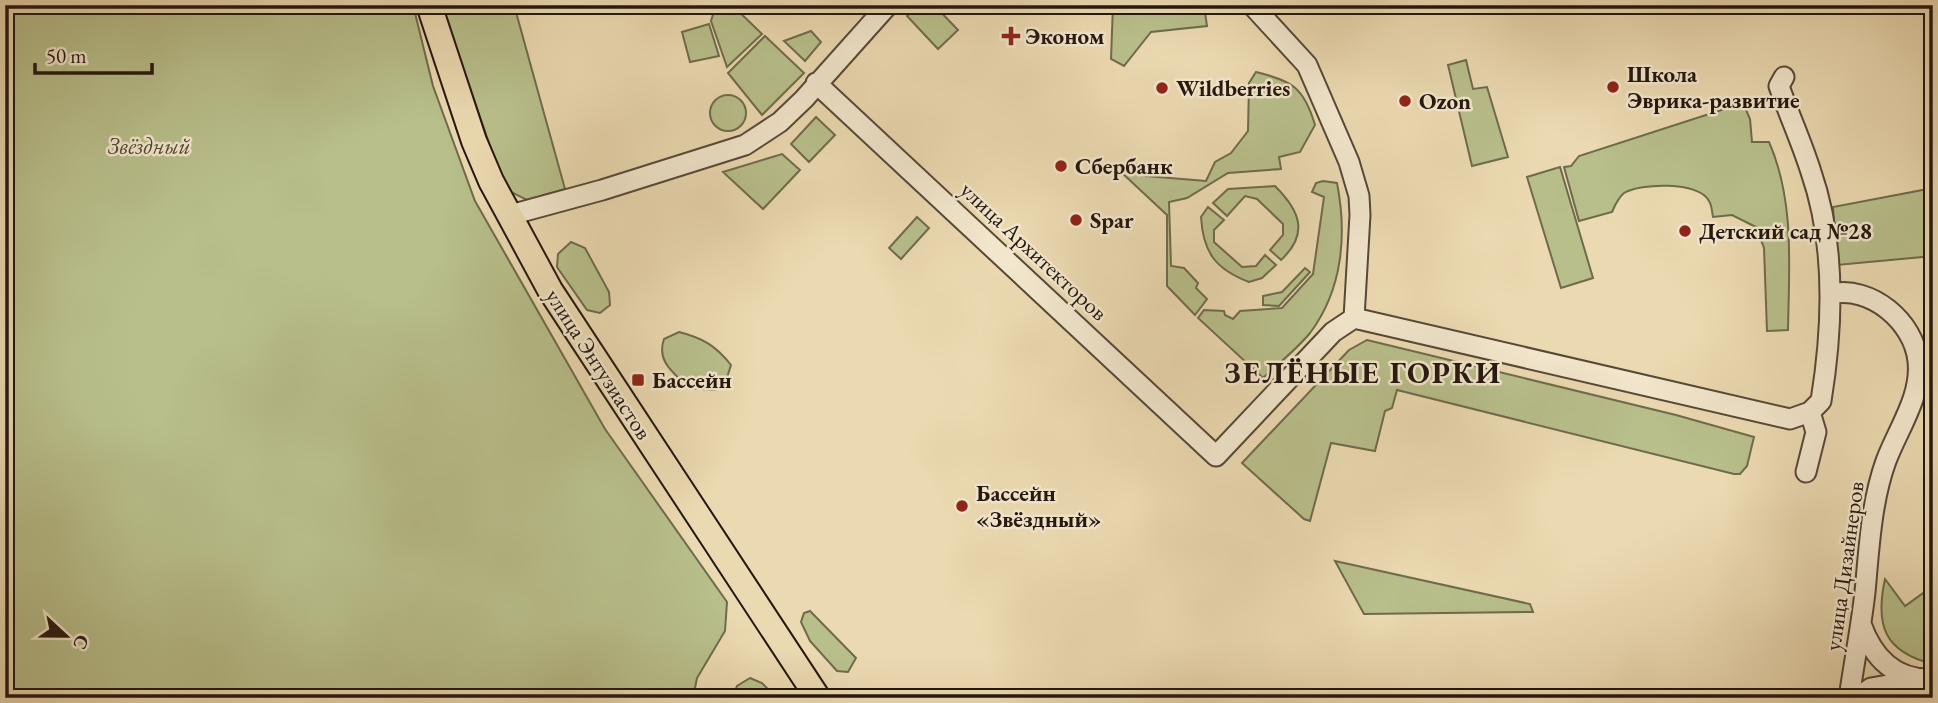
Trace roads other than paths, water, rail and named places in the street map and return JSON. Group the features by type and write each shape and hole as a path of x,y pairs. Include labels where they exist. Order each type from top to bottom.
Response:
{"main road":[{"name":"улица Энтузиастов","path":"429,5 474,141 550,290 818,698"}],"street":[{"path":"510,215 602,190 745,145 780,122 888,5"},
{"path":"1252,5 1307,65 1349,162 1359,196 1360,215 1354,318 1790,419 1817,407 1822,394 1831,294 1820,207 1812,173 1779,86 1784,77"},
{"name":"улица Архитекторов","path":"816,83 1216,456 1333,332 1354,318"},
{"name":"улица Дизайнеров","path":"1831,294 1853,293 1897,317 1915,342 1919,363 1917,387 1881,478 1849,698"},
{"path":"1806,472 1816,432 1810,412"},
{"path":"1861,623 1878,659 1891,668 1926,679"},
{"path":"1857,698 1871,688 1889,683 1926,679"}],"place":[{"name":"Эконом","path":"1011,36"},
{"name":"Школа Эврика-развитие","path":"1613,87"},
{"name":"Wildberries","path":"1162,88"},
{"name":"Ozon","path":"1405,101"},
{"name":"Сбербанк","path":"1061,166"},
{"name":"Spar","path":"1076,220"},
{"name":"Детский сад №28","path":"1685,231"},
{"name":"Бассейн","path":"638,380"},
{"name":"Бассейн «Звёздный»","path":"962,506"}],"district":[{"name":"ЗЕЛЁНЫЕ ГОРКИ","path":"1363,373"}],"park label":[{"name":"Звёздный","path":"149,146"}]}
